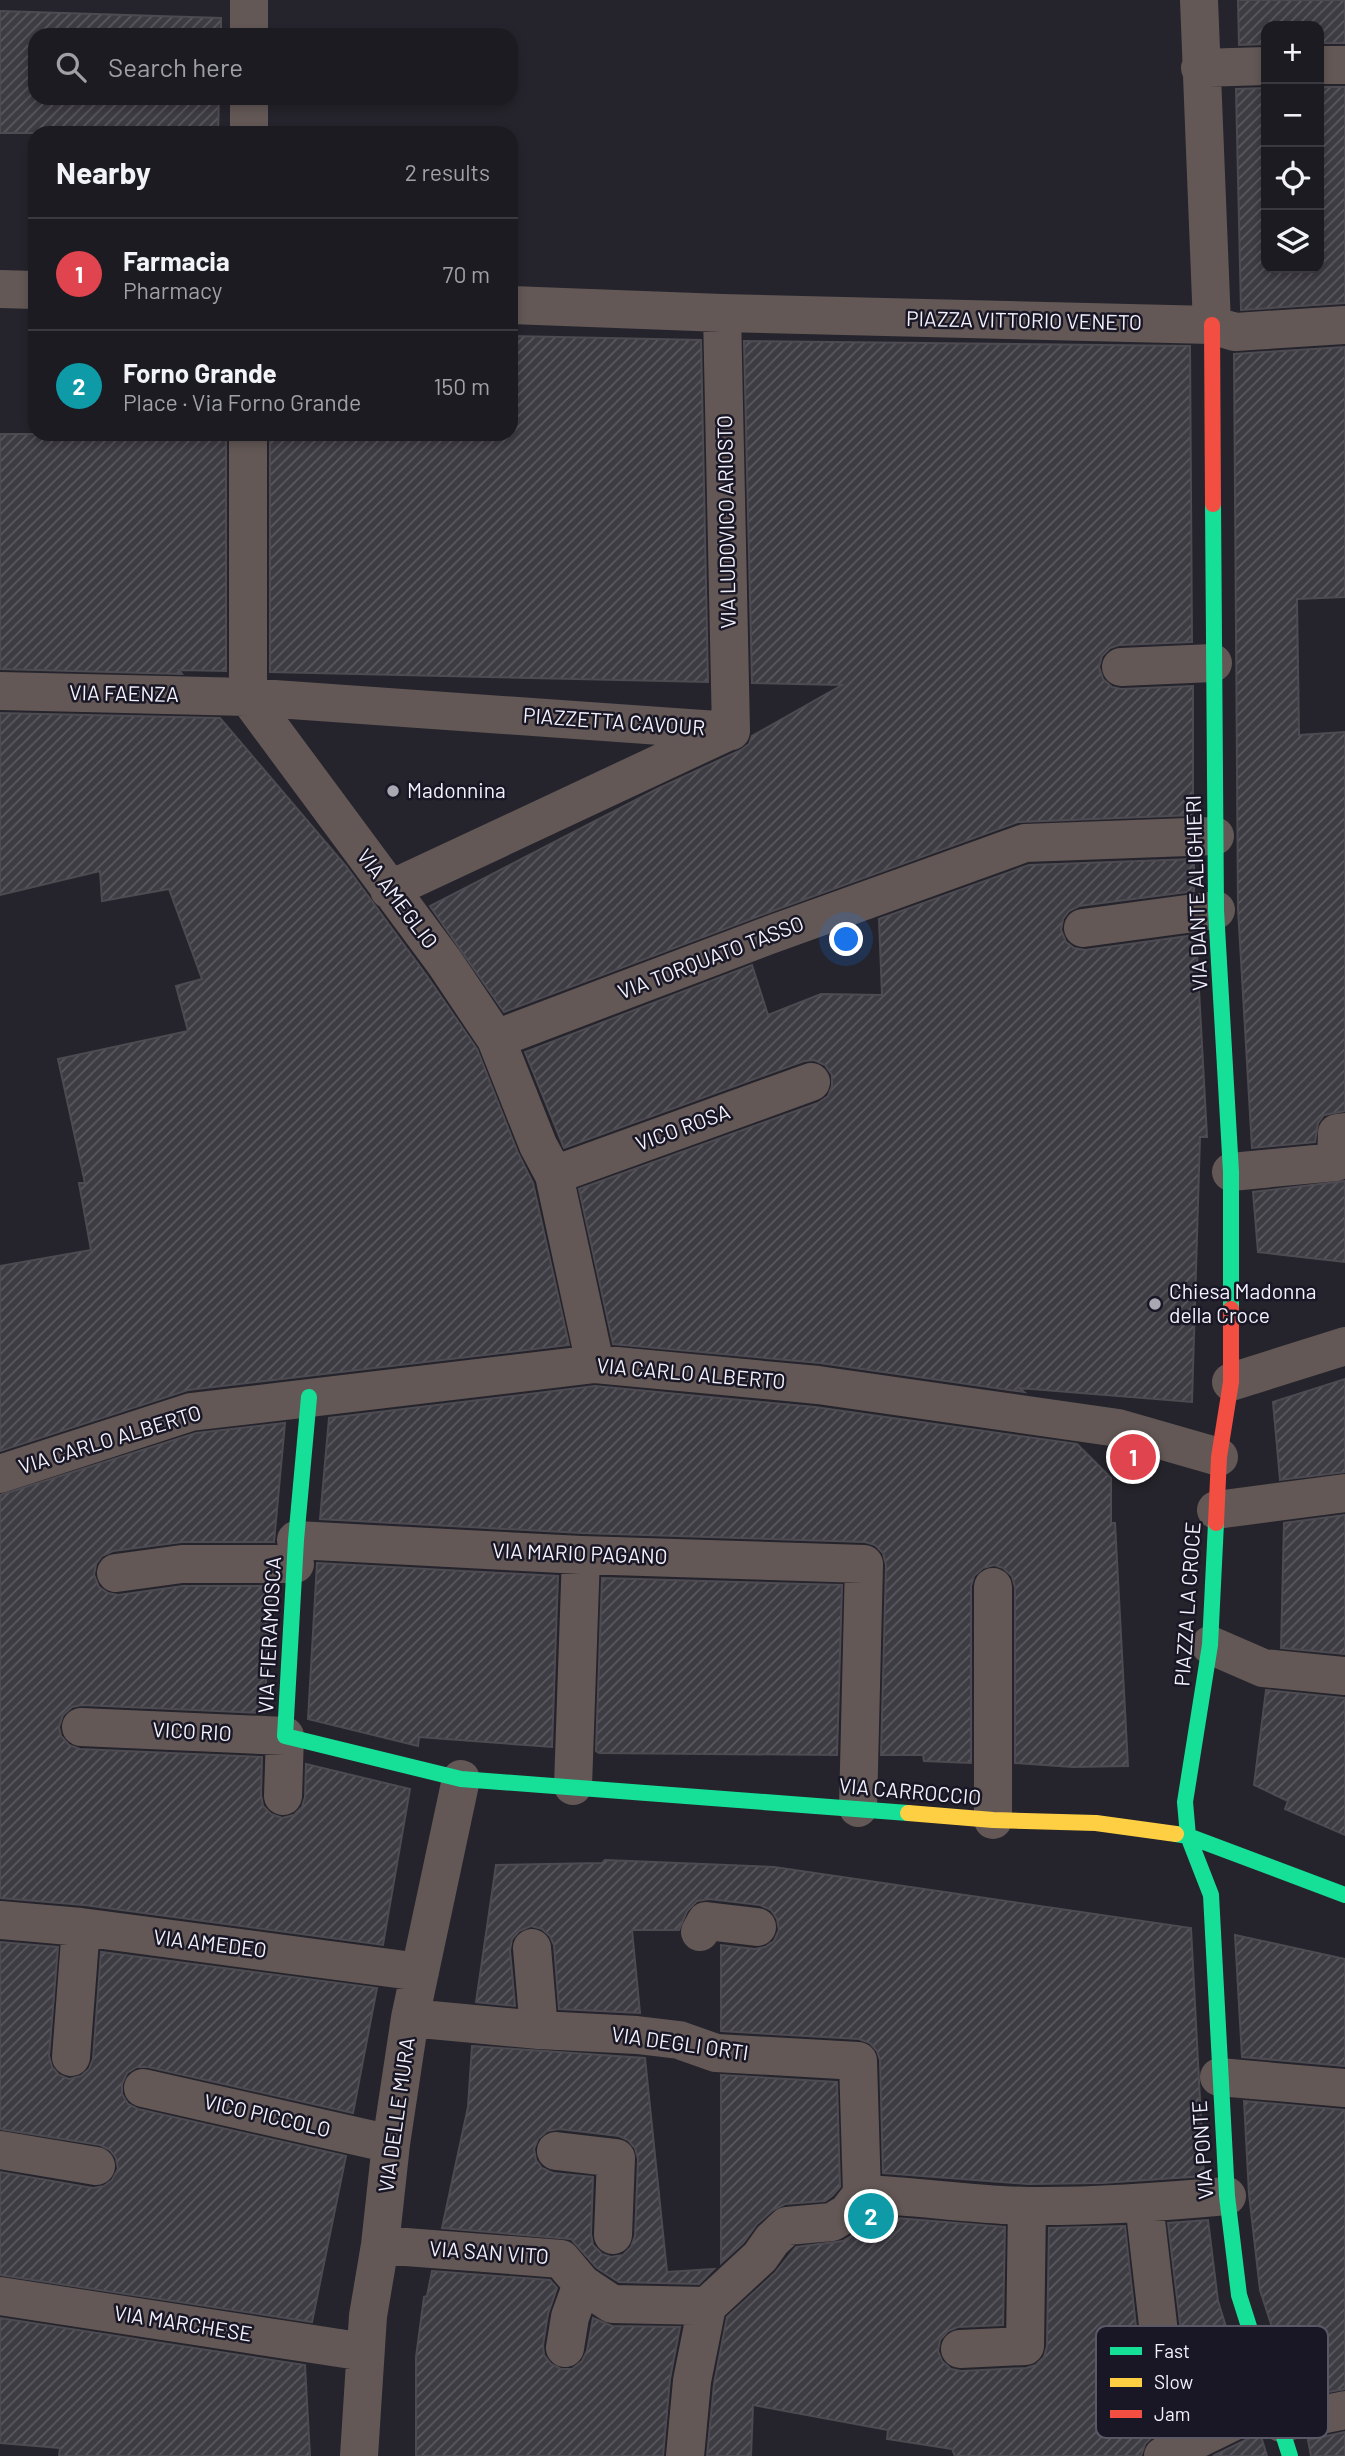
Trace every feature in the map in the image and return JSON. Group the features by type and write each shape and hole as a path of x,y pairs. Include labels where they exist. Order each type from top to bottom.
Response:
{"street":[{"path":"249,0 249,28"},
{"path":"1199,0 1212,325"},
{"path":"1324,65 1345,65"},
{"path":"1200,68 1261,66"},
{"path":"249,105 249,126"},
{"path":"0,289 28,290"},
{"name":"PIAZZA VITTORIO VENETO","path":"518,305 1212,325 1235,332 1345,325"},
{"name":"VIA LUDOVICO ARIOSTO","path":"722,313 731,731"},
{"name":"VIA DANTE ALIGHIERI","path":"1212,325 1216,910 1231,1172 1231,1382 1219,1457"},
{"path":"248,441 248,697"},
{"path":"1121,667 1213,663"},
{"name":"VIA FAENZA","path":"0,691 248,697"},
{"name":"PIAZZETTA CAVOUR","path":"248,697 731,731"},
{"name":"VIA AMEGLIO","path":"248,697 445,962 496,1039 538,1144 554,1175 595,1364"},
{"name":"PIAZZETTA CAVOUR","path":"389,890 731,731"},
{"name":"VIA TORQUATO TASSO","path":"496,1039 767,936 1025,843 1215,836"},
{"path":"1083,928 1216,910"},
{"name":"VICO ROSA","path":"554,1175 811,1082"},
{"path":"1231,1172 1336,1162 1341,1132"},
{"path":"1231,1382 1345,1346"},
{"name":"VIA CARLO ALBERTO","path":"0,1474 191,1412 595,1364 818,1385 1118,1428 1219,1457"},
{"name":"VIA FIERAMOSCA","path":"309,1397 285,1736 461,1779"},
{"name":"PIAZZA LA CROCE","path":"1188,1836 1185,1802 1210,1645 1219,1457"},
{"path":"1216,1510 1345,1493"},
{"name":"VIA MARIO PAGANO","path":"116,1573 296,1552 581,1555 864,1564 858,1808"},
{"path":"573,1786 581,1555"},
{"path":"993,1587 993,1820"},
{"path":"1210,1645 1263,1668 1345,1676"},
{"name":"VICO RIO","path":"81,1727 285,1736"},
{"path":"283,1796 285,1736"},
{"name":"VIA CARROCCIO","path":"461,1779 993,1820 1096,1823 1188,1836 1345,1895"},
{"name":"VIA DELLE MURA","path":"359,2456 368,2316 380,2245 391,2144 410,2018 461,1779"},
{"name":"VIA PONTE","path":"1188,1836 1211,1895 1227,2196 1239,2295 1249,2326"},
{"name":"VIA AMEDEO","path":"0,1920 81,1927 420,1972"},
{"path":"700,1932 706,1921 757,1927"},
{"path":"71,2057 81,1927"},
{"path":"532,1948 540,2030"},
{"name":"VIA DEGLI ORTI","path":"410,2018 540,2030 636,2035 679,2040 716,2053 858,2061 862,2194"},
{"path":"1219,2077 1345,2088"},
{"name":"VICO PICCOLO","path":"143,2088 391,2144"},
{"path":"0,2150 96,2165"},
{"path":"556,2151 616,2158 613,2235"},
{"path":"685,2456 692,2381 707,2306 760,2256 787,2226 832,2222 847,2213 862,2194 1027,2206 1144,2203 1227,2196"},
{"path":"1144,2203 1158,2326"},
{"path":"960,2349 1025,2346 1027,2206"},
{"name":"VIA SAN VITO","path":"380,2245 561,2259 582,2284 612,2304 707,2306"},
{"path":"565,2348 570,2317 582,2284"},
{"name":"VIA MARCHESE","path":"0,2296 365,2352"},
{"path":"1328,2415 1345,2410"},
{"path":"1163,2456 1237,2438"}],"building":[{"path":"1238,0 1345,0 1345,43 1324,43 1324,21 1261,21 1261,44 1239,45"},
{"path":"0,11 221,18 221,28 28,28 28,105 219,105 218,126 28,126 28,133 0,133"},
{"path":"1324,87 1345,87 1345,303 1241,310 1236,89 1261,88 1261,273 1324,273"},
{"path":"518,336 701,340 708,682 270,672 270,441 518,441"},
{"path":"744,341 1190,346 1192,642 1119,645 1110,648 1102,656 1099,667 1103,679 1112,687 1121,689 1193,686 1193,815 1018,822 504,1012 430,906 657,789 741,750 749,744 752,736 842,685 752,683"},
{"path":"1345,347 1345,597 1297,599 1299,735 1345,732 1345,1111 1324,1115 1318,1123 1315,1142 1252,1148 1238,909 1234,354"},
{"path":"0,434 28,434 28,441 226,441 226,671 179,670 182,674 0,669"},
{"path":"0,713 220,718 346,866 477,1049 518,1153 533,1183 569,1345 188,1390 0,1451 0,1266 91,1250 79,1183 85,1183 58,1059 188,1031 176,986 202,979 169,889 102,901 100,871 0,895"},
{"path":"1194,859 1194,891 1079,906 1069,911 1063,919 1061,930 1066,942 1074,948 1085,950 1196,935 1207,1137 1200,1137 1192,1402 1019,1388 1024,1392 820,1363 613,1344 579,1189 818,1103 828,1096 832,1075 825,1065 814,1060 804,1061 564,1148 525,1052 752,965 768,1015 821,994 882,995 879,919 1029,865"},
{"path":"1345,1181 1345,1262 1258,1252 1253,1192"},
{"path":"1345,1379 1345,1472 1280,1480 1273,1402"},
{"path":"595,1386 815,1407 1077,1444 1111,1478 1111,1523 1115,1523 1128,1766 1073,1767 1015,1763 1015,1587 1012,1576 1003,1568 994,1565 983,1568 974,1576 971,1586 971,1763 924,1761 923,1755 881,1755 886,1565 883,1553 875,1545 865,1542 582,1533 320,1519 329,1418"},
{"path":"285,1423 274,1542 182,1542 113,1551 102,1556 96,1564 94,1575 99,1587 118,1595 183,1586 272,1586 264,1713 82,1705 72,1707 63,1715 59,1727 61,1736 69,1745 80,1749 262,1757 263,1806 271,1814 282,1818 294,1815 302,1807 306,1764 410,1789 383,1945 84,1905 0,1898 0,1495 196,1433"},
{"path":"1345,1515 1345,1654 1281,1648 1284,1523"},
{"path":"317,1563 558,1576 552,1747 419,1737 418,1746 308,1719"},
{"path":"602,1578 842,1585 837,1755 596,1751"},
{"path":"1266,1690 1345,1698 1345,1835 1285,1809 1288,1801 1254,1785"},
{"path":"605,1860 774,1867 1191,1928 1204,2176 1102,2183 1028,2184 883,2173 880,2060 870,2043 859,2039 721,2031 721,1945 755,1949 765,1947 774,1941 779,1930 777,1919 771,1910 760,1905 709,1899 697,1901 687,1911 679,1930 632,1930 640,2013 559,2009 554,1945 550,1936 542,1929 531,1926 519,1931 512,1939 510,1950 515,2006 476,2002 496,1865 602,1863"},
{"path":"1235,1935 1345,1959 1345,2066 1242,2057"},
{"path":"0,1942 58,1947 49,2056 52,2067 59,2075 69,2079 81,2076 89,2069 93,2059 101,1952 377,1988 353,2113 148,2067 137,2067 127,2073 122,2084 122,2094 128,2104 138,2109 346,2156 312,2322 0,2275 0,2172 93,2188 104,2186 112,2180 118,2169 116,2158 110,2150 100,2145 0,2129"},
{"path":"472,2046 645,2058 667,2272 714,2269 699,2284 619,2282 597,2268 571,2239 442,2228 468,2107","holes":["559,2129 619,2136 628,2140 635,2148 638,2159 635,2236 631,2247 623,2255 611,2257 602,2254 593,2245 593,2177 553,2173 542,2168 536,2160 534,2149 538,2139 547,2131"]},
{"path":"721,2075 837,2082 840,2187 825,2201 785,2204 773,2210 721,2263"},
{"path":"1244,2101 1345,2110 1345,2389 1328,2392 1328,2326 1272,2326 1260,2290 1249,2194"},
{"path":"872,2216 1005,2227 1003,2325 958,2327 948,2331 940,2340 938,2351 942,2361 951,2369 961,2371 1026,2368 1036,2365 1044,2357 1047,2346 1049,2228 1125,2226 1136,2326 1096,2326 1096,2438 1151,2438 1145,2444 1141,2456 955,2456 952,2449 887,2439 888,2430 753,2405 751,2456 707,2456 714,2384 727,2317 775,2273 796,2247 843,2241 859,2231"},
{"path":"1208,2220 1218,2301 1226,2326 1180,2326 1168,2223"},
{"path":"432,2271 550,2280 557,2288 548,2314 544,2355 551,2364 561,2369 572,2369 582,2361 587,2351 593,2318 612,2326 680,2327 670,2379 663,2456 416,2456 416,2357 424,2297 427,2296"},
{"path":"0,2318 305,2365 310,2456 59,2456 60,2448 0,2443"},
{"path":"1345,2432 1345,2456 1311,2456 1308,2440 1328,2438 1328,2436"},
{"path":"1250,2438 1262,2438 1267,2456 1213,2456"}],"traffic: fast":[{"path":"1213,504 1216,910 1231,1172 1231,1309"},
{"path":"309,1397 296,1540 285,1736 461,1779 908,1813"},
{"path":"1216,1523 1210,1645 1185,1802 1188,1836 1211,1895 1227,2196 1239,2295 1249,2326"},
{"path":"1176,1834 1188,1836 1345,1895"},
{"path":"1284,2438 1290,2456"}],"traffic: slow":[{"path":"908,1813 993,1820 1096,1823 1176,1834"}],"traffic: jam":[{"path":"1212,325 1213,504"},
{"path":"1216,1523 1219,1457 1231,1382 1231,1309"}],"place":[{"name":"Madonnina","path":"393,791"},
{"name":"Chiesa Madonna della Croce","path":"1155,1304"},
{"name":"Farmacia","path":"1133,1457"},
{"name":"Forno Grande","path":"871,2216"}]}
